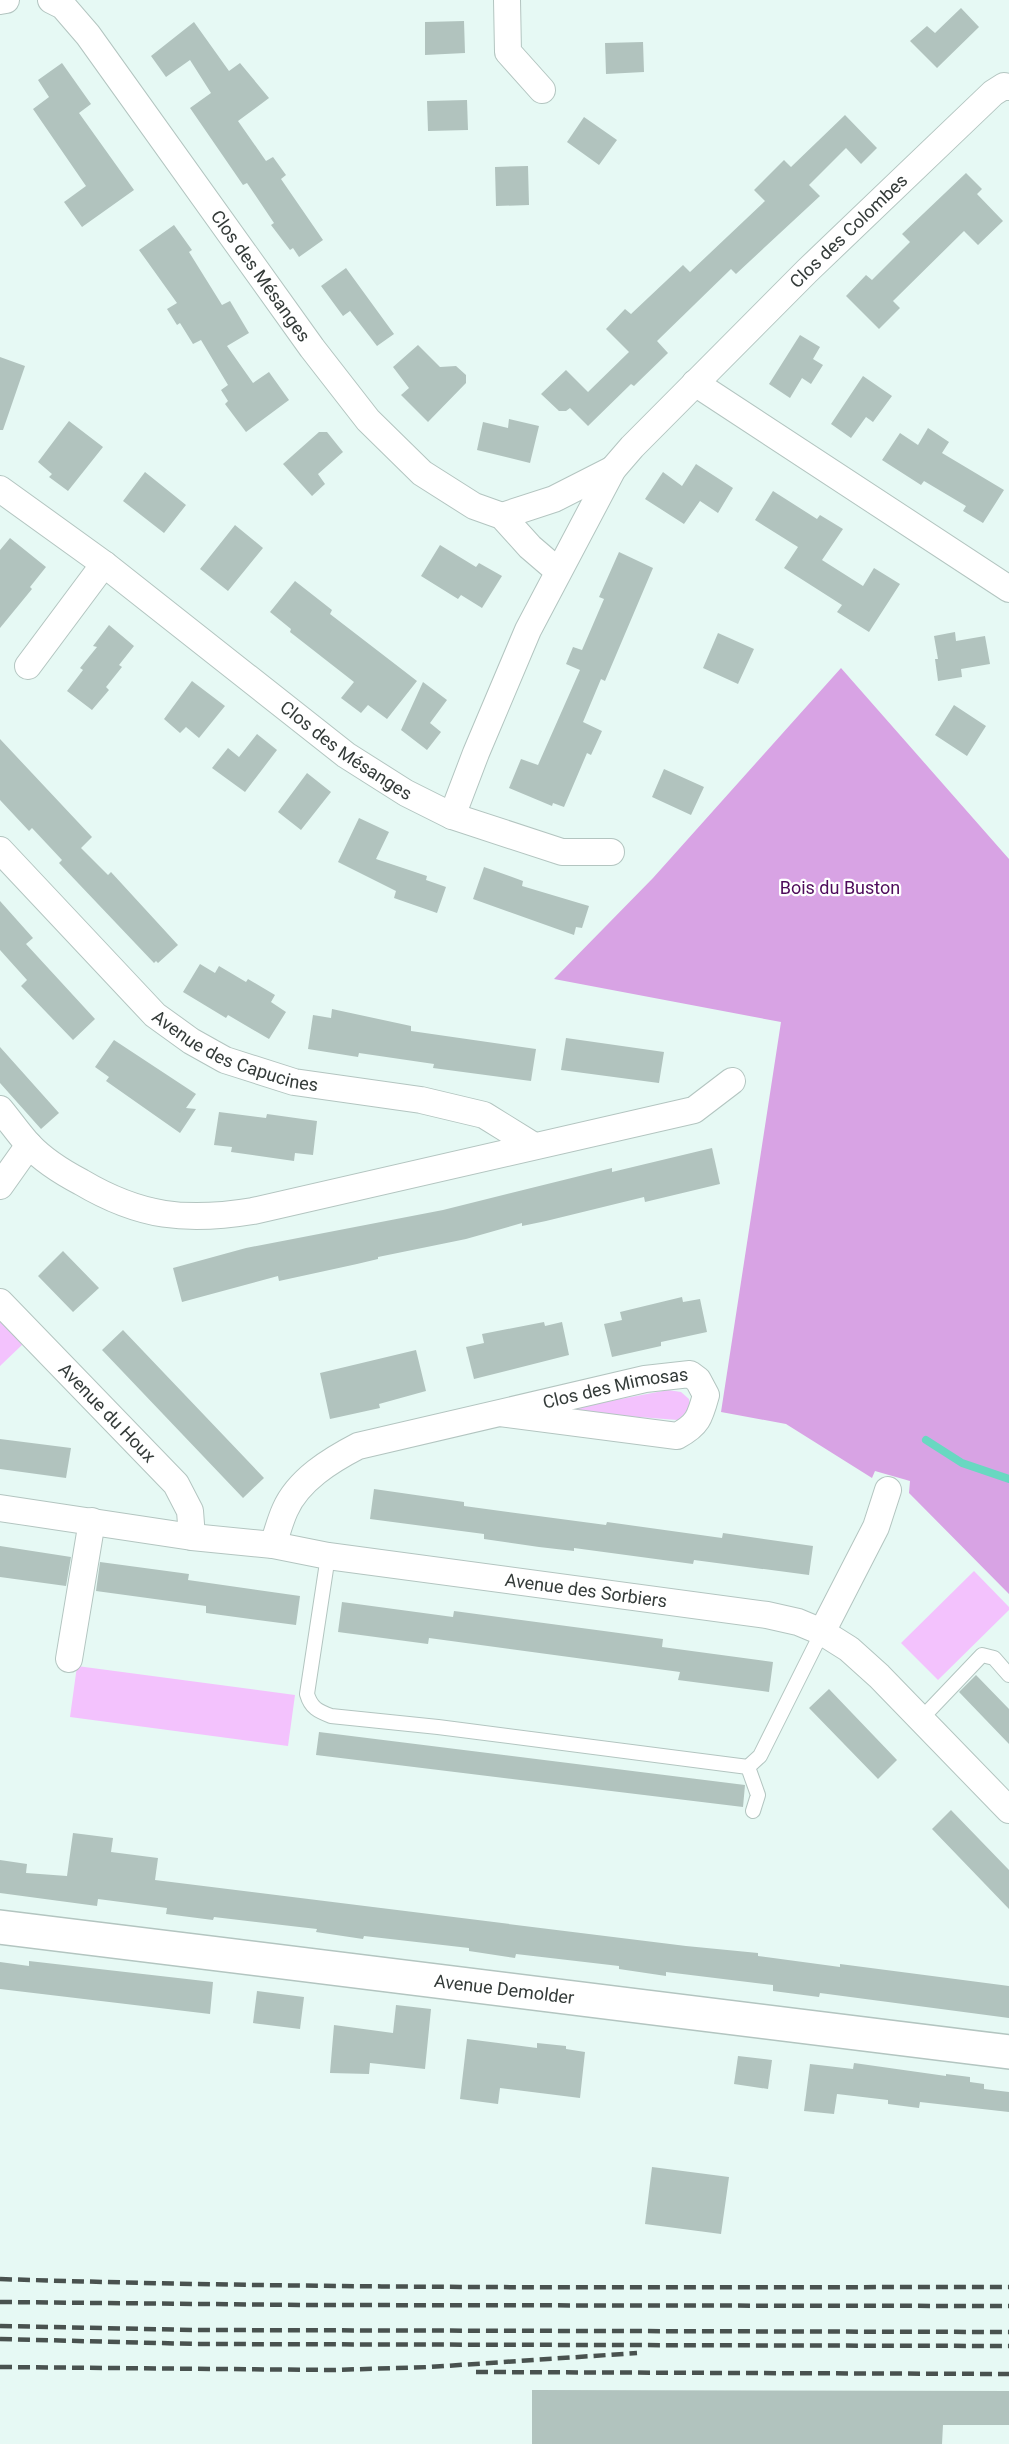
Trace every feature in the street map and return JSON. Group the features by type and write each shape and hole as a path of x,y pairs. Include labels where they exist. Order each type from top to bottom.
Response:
{"street":[{"path":"0,1 6,0"},
{"path":"507,0 508,52 542,90"},
{"name":"Clos des Mésanges","path":"60,2 88,35 312,348 368,420 422,473 474,506 502,516 530,547 558,571"},
{"name":"Clos des Colombes","path":"613,469 664,414 807,271 978,106 1004,86 1009,87"},
{"path":"695,384 1009,589"},
{"path":"502,516 554,499 613,469"},
{"path":"452,816 528,630 613,469"},
{"name":"Clos des Mésanges","path":"0,489 105,564 346,755 406,793 452,816 562,852 611,852"},
{"path":"28,666 105,564"},
{"name":"Avenue des Capucines","path":"0,850 156,1015 191,1041 225,1060 294,1083 421,1100 484,1115 534,1146"},
{"path":"0,1109 29,1145 67,1175 116,1201 157,1213 202,1217 253,1210 694,1110 732,1081"},
{"path":"0,1186 29,1145"},
{"name":"Avenue du Houx","path":"0,1302 176,1484 190,1511 192,1537"},
{"name":"Clos des Mimosas","path":"273,1545 286,1508 308,1480 331,1460 358,1446 645,1379 690,1374 698,1380 706,1395 701,1414 692,1428 678,1436 500,1413"},
{"path":"822,1632 876,1527 888,1490"},
{"name":"Avenue des Sorbiers","path":"0,1508 192,1537 273,1545 328,1556 767,1615 798,1622 822,1632 849,1649 1005,1797"},
{"path":"69,1659 92,1521"},
{"name":"Avenue Demolder","path":"0,1927 1009,2052"}],"lane":[{"path":"328,1556 308,1694 310,1704 318,1711 331,1716 438,1727 748,1767 760,1756 822,1632"},
{"path":"921,1719 982,1655 994,1658 1009,1675"},
{"path":"748,1767 758,1795 753,1811"}],"shaded area":[{"path":"0,1320 23,1344 0,1366"},
{"path":"668,1390 681,1392 689,1399 690,1408 678,1420 599,1414 568,1409"},
{"path":"974,1571 1009,1607 1009,1610 938,1680 901,1643"},
{"path":"77,1666 295,1695 288,1746 70,1717"}],"green space":[{"name":"Bois du Buston","path":"841,668 1009,859 1009,1594 909,1493 910,1481 875,1471 872,1478 786,1424 721,1412 781,1022 554,979 653,878"}],"building":[{"path":"961,8 979,27 937,68 910,41 927,26 935,33"},
{"path":"464,21 465,53 425,55 425,22"},
{"path":"194,22 229,71 240,63 269,98 238,121 266,161 273,157 286,175 281,179 323,240 299,257 293,248 290,250 271,225 274,223 247,183 243,185 190,108 211,93 190,60 166,77 151,56"},
{"path":"643,42 644,72 606,74 605,43"},
{"path":"62,63 91,104 79,113 134,190 82,227 64,202 86,186 33,109 49,97 38,80"},
{"path":"467,100 468,130 428,131 427,101"},
{"path":"845,115 877,148 861,164 846,148 809,185 820,196 736,274 731,269 657,341 668,353 634,386 631,384 588,426 570,408 566,411 559,411 541,394 566,370 588,392 629,352 606,329 625,309 631,314 683,265 690,272 765,201 754,190 784,160 791,167"},
{"path":"584,117 617,140 599,165 567,142"},
{"path":"528,166 529,205 496,206 495,167"},
{"path":"966,173 982,189 977,194 1003,221 978,245 964,231 893,301 900,308 879,329 846,296 866,275 872,280 910,242 902,234"},
{"path":"174,225 192,250 189,252 222,305 230,301 249,333 227,346 253,383 269,372 289,400 246,432 225,404 228,401 221,390 228,385 201,340 193,344 180,323 177,325 167,309 177,303 139,250"},
{"path":"346,268 394,334 377,346 350,311 343,316 321,286"},
{"path":"800,335 820,347 813,359 823,365 811,384 802,378 790,398 769,384"},
{"path":"418,345 440,367 456,366 466,375 466,383 428,422 401,395 409,388 393,367"},
{"path":"0,357 25,366 3,430 0,430"},
{"path":"863,376 892,396 873,422 866,417 851,438 831,424"},
{"path":"509,419 539,426 530,463 477,450 483,422 508,428"},
{"path":"69,421 103,447 68,491 49,477 52,474 38,462"},
{"path":"928,428 949,442 942,453 1004,490 983,523 963,511 966,506 924,481 921,485 882,460 900,433 918,445"},
{"path":"319,432 327,432 343,452 318,474 325,484 312,496 283,464"},
{"path":"696,464 733,488 718,513 700,501 684,524 645,499 663,472 682,486"},
{"path":"145,472 186,505 164,533 123,501"},
{"path":"773,491 817,519 820,515 843,529 822,560 863,586 874,568 900,584 869,632 837,612 842,605 784,568 798,547 755,520"},
{"path":"235,525 263,548 228,591 200,569"},
{"path":"10,538 46,567 30,587 32,589 0,628 0,550"},
{"path":"440,545 476,567 479,563 502,576 482,608 461,595 458,599 421,576"},
{"path":"619,552 653,568 605,681 601,679 583,722 602,731 591,755 587,753 564,807 553,803 552,806 509,788 521,759 538,765 580,670 566,664 573,647 582,650 604,599 599,597"},
{"path":"295,581 332,610 330,614 417,681 387,719 368,705 361,713 341,698 354,682 290,632 291,629 270,612"},
{"path":"109,625 134,646 119,665 122,667 106,687 109,690 92,710 67,691 83,670 80,668 97,647 93,646"},
{"path":"955,632 956,641 985,636 990,664 961,669 962,677 938,681 935,659 938,659 934,636"},
{"path":"718,633 754,649 738,684 703,668"},
{"path":"192,681 225,706 199,738 186,727 180,733 164,719"},
{"path":"423,682 447,700 430,723 441,732 427,750 401,730"},
{"path":"954,705 986,726 967,756 935,735"},
{"path":"257,734 277,750 245,792 212,768 228,748 239,757"},
{"path":"0,739 92,837 81,848 108,875 111,872 178,945 158,963 156,961 154,963 59,863 62,860 32,828 29,831 0,800"},
{"path":"664,769 704,787 691,815 652,797"},
{"path":"307,773 331,792 301,830 278,812"},
{"path":"359,818 389,832 376,859 427,876 426,880 446,887 437,913 394,898 396,891 338,862"},
{"path":"484,867 523,881 522,886 589,906 582,928 576,927 574,935 473,899"},
{"path":"0,901 33,938 26,944 95,1019 73,1040 21,986 27,980 0,950"},
{"path":"200,964 215,973 219,966 275,995 271,1002 286,1012 269,1039 228,1015 226,1018 183,992"},
{"path":"332,1009 411,1026 411,1031 536,1049 531,1081 433,1068 434,1064 359,1053 358,1057 308,1049 313,1015 331,1018"},
{"path":"566,1038 664,1052 659,1083 561,1070"},
{"path":"114,1040 196,1094 186,1108 196,1109 180,1133 106,1081 109,1077 95,1067"},
{"path":"0,1047 59,1113 41,1129 0,1083"},
{"path":"219,1112 266,1118 267,1114 317,1121 313,1155 295,1153 294,1161 231,1152 232,1147 214,1145"},
{"path":"712,1148 720,1184 645,1202 644,1197 546,1221 522,1226 522,1223 466,1239 279,1281 278,1276 182,1302 173,1268 246,1248 443,1210 612,1168 612,1172"},
{"path":"63,1251 99,1288 73,1312 38,1276"},
{"path":"682,1297 683,1302 700,1299 707,1332 661,1342 661,1346 612,1357 604,1324 622,1320 620,1312"},
{"path":"544,1322 545,1326 562,1322 569,1355 474,1379 466,1347 484,1343 482,1334"},
{"path":"123,1330 264,1478 243,1498 102,1350"},
{"path":"416,1350 426,1391 379,1404 380,1408 330,1419 320,1373"},
{"path":"0,1439 71,1448 66,1478 0,1469"},
{"path":"374,1489 464,1502 464,1506 606,1525 607,1522 722,1538 723,1533 813,1546 809,1575 694,1560 693,1564 574,1548 574,1551 539,1547 484,1539 484,1534 370,1519"},
{"path":"0,1546 71,1557 66,1586 0,1577"},
{"path":"100,1562 189,1574 188,1580 300,1596 296,1625 206,1613 206,1606 96,1591"},
{"path":"342,1602 453,1617 454,1611 663,1639 662,1647 773,1662 769,1692 678,1680 680,1672 429,1638 428,1644 338,1632"},
{"path":"976,1675 1009,1709 1009,1744 959,1692"},
{"path":"829,1689 897,1760 878,1779 809,1708"},
{"path":"319,1732 745,1785 743,1807 316,1755"},
{"path":"951,1810 1009,1870 1009,1909 932,1829"},
{"path":"73,1833 113,1838 111,1852 158,1858 155,1880 758,1953 758,1956 840,1967 840,1964 1009,1986 1009,2018 820,1993 819,1997 773,1991 773,1985 666,1972 666,1976 619,1969 619,1966 516,1954 515,1958 469,1951 469,1948 364,1936 363,1939 316,1932 317,1929 166,1914 167,1908 98,1899 97,1906 0,1893 0,1860 27,1864 26,1873 67,1876"},
{"path":"29,1961 213,1982 210,2014 0,1989 0,1962 29,1966"},
{"path":"257,1991 304,1997 300,2029 253,2023"},
{"path":"396,2005 431,2009 425,2069 370,2063 369,2074 330,2073 334,2025 393,2033"},
{"path":"467,2039 537,2048 537,2043 566,2046 566,2049 585,2052 580,2098 500,2088 498,2104 460,2099"},
{"path":"738,2056 772,2060 768,2089 734,2084"},
{"path":"854,2063 946,2076 946,2074 970,2077 970,2082 984,2084 984,2089 1009,2092 1009,2112 920,2102 919,2108 888,2104 888,2100 837,2094 834,2114 804,2111 810,2064 853,2069"},
{"path":"652,2167 729,2177 721,2234 645,2224"},
{"path":"532,2390 1009,2391 1009,2425 943,2425 942,2444 532,2444"}],"waterway":[{"path":"926,1440 962,1463 1009,1479"}],"railway":[{"path":"0,2279 378,2286 1009,2287"},
{"path":"0,2302 1009,2306"},
{"path":"0,2326 197,2330 1009,2332"},
{"path":"0,2339 197,2344 1009,2346"},
{"path":"0,2367 332,2370 430,2367 637,2353"},
{"path":"476,2372 1009,2374"}]}
